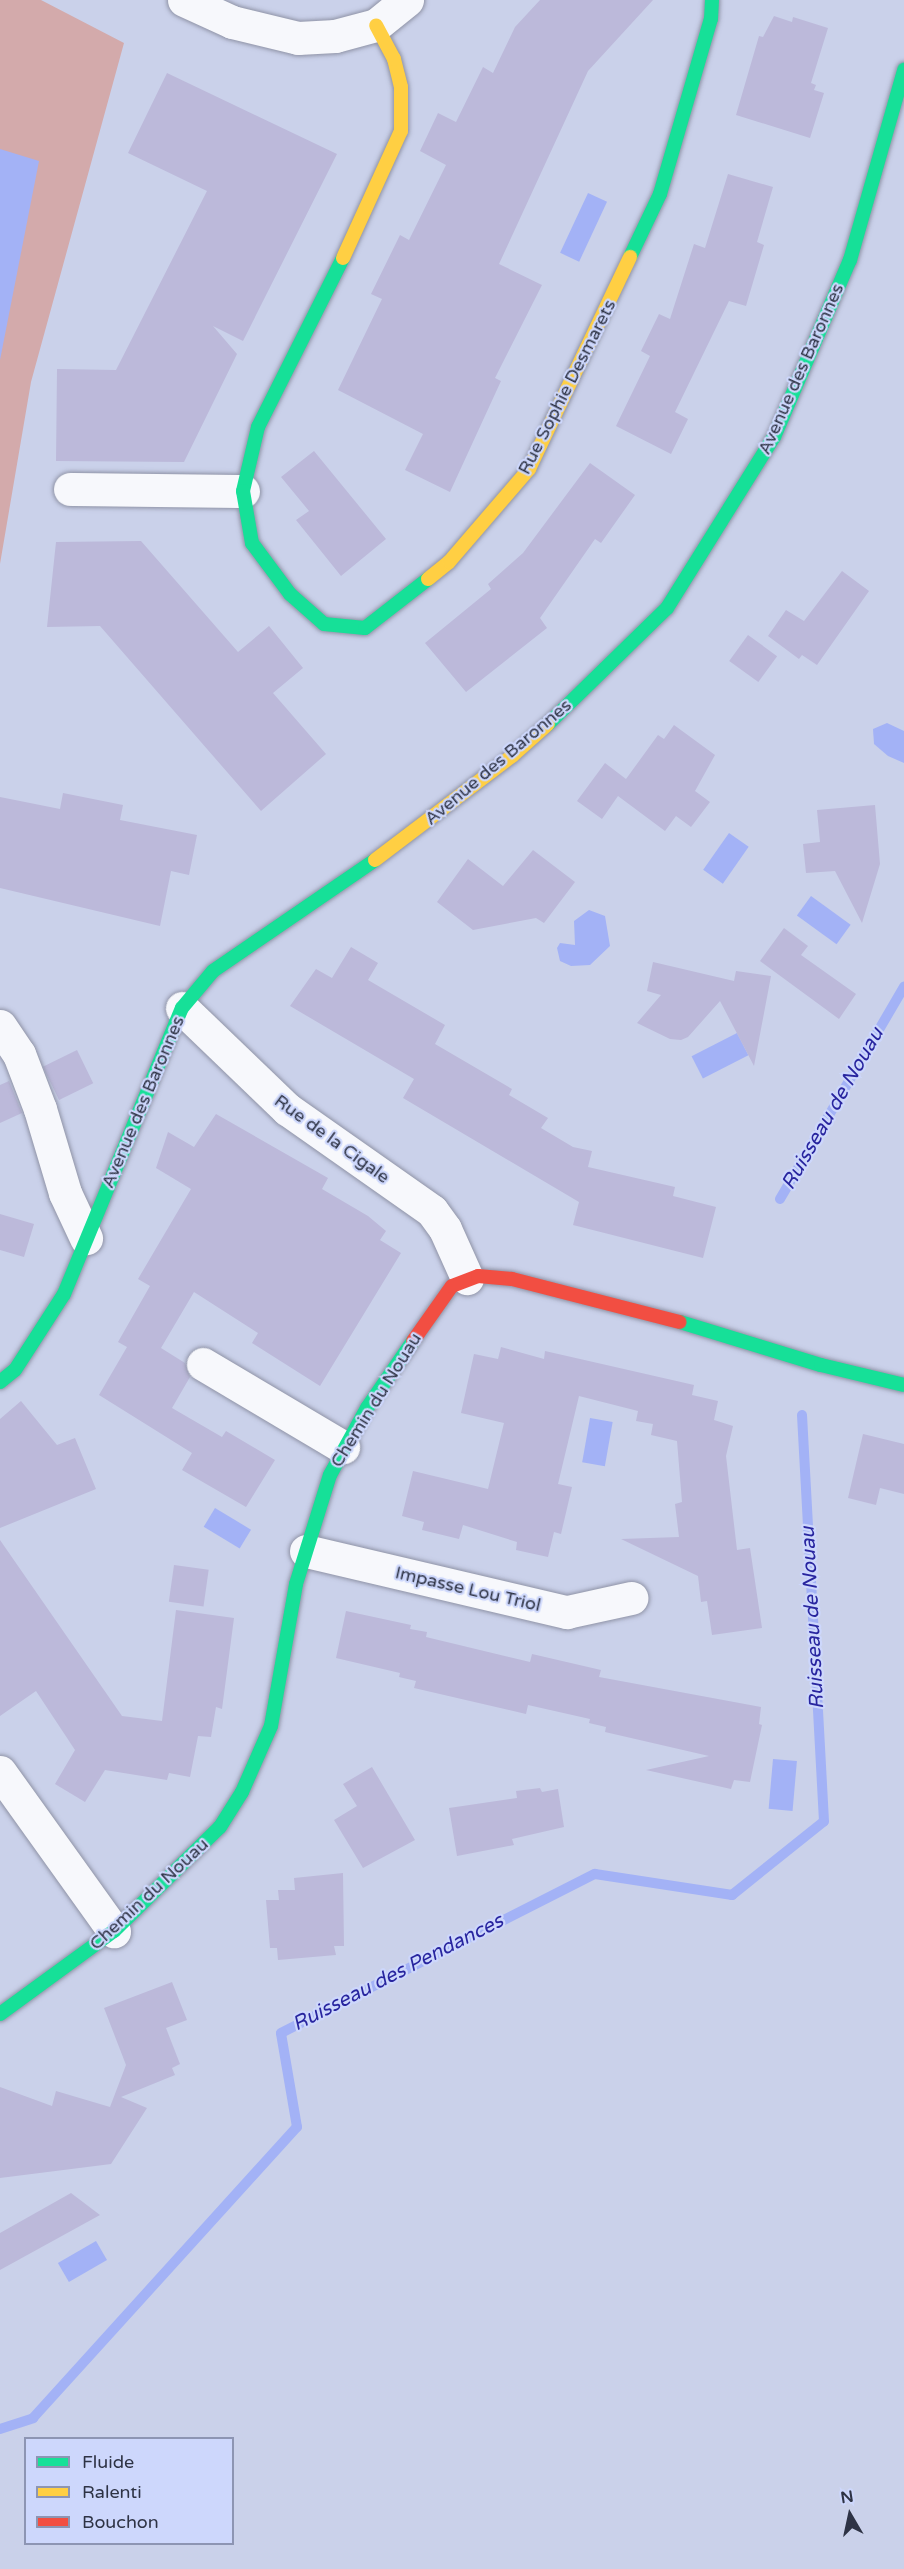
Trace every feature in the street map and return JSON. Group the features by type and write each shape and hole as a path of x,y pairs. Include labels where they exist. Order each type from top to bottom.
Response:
{"street":[{"path":"184,0 232,22 298,38 335,36 376,26 407,0"},
{"name":"Rue Sophie Desmarets","path":"376,26 394,58 401,87 400,131 367,209 258,428 243,491 252,543 290,594 324,624 365,628 450,562 529,469 644,236 660,194 711,19 712,0"},
{"name":"Avenue des Baronnes","path":"5,1369 64,1293 182,1008 213,971 397,845 512,756 601,676 667,608 774,437 850,260 904,70"},
{"path":"70,489 243,491"},
{"name":"Rue de la Cigale","path":"182,1008 287,1109 432,1211 445,1229 467,1278"},
{"path":"0,1026 19,1054 40,1109 65,1193 86,1238"},
{"path":"467,1278 512,1279 729,1334 821,1365 904,1385"},
{"name":"Chemin du Nouau","path":"0,2014 114,1931 220,1827 247,1782 271,1726 289,1620 306,1551 318,1505 343,1447 439,1300 452,1286 467,1278"},
{"path":"203,1364 343,1447"},
{"name":"Impasse Lou Triol","path":"306,1551 567,1612 631,1598"},
{"path":"0,1772 114,1931"}],"shaded area":[{"path":"0,0 41,0 124,43 31,382 0,564"}],"water":[{"path":"0,149 39,161 0,360"},
{"path":"588,193 607,202 579,262 560,253"},
{"path":"887,723 904,731 904,763 888,756 874,744 873,729"},
{"path":"729,833 749,847 723,884 703,870"},
{"path":"811,896 851,925 837,944 797,915"},
{"path":"589,910 605,916 610,946 590,965 571,966 560,961 557,948 560,943 575,945 574,921"},
{"path":"737,1033 748,1055 703,1078 692,1056"},
{"path":"590,1418 613,1422 605,1466 582,1462"},
{"path":"215,1508 251,1530 240,1548 204,1527"},
{"path":"773,1759 797,1761 793,1811 769,1809"},
{"path":"96,2241 107,2260 69,2282 58,2263"}],"building":[{"path":"540,0 653,0 588,71 499,264 542,285 495,378 501,381 450,492 405,470 423,434 338,390 382,299 371,294 400,235 409,240 446,165 420,151 438,113 456,122 483,67 493,73 515,27"},
{"path":"774,16 792,22 793,17 828,28 811,83 816,85 814,90 824,93 810,138 736,115 759,36 763,37"},
{"path":"167,73 337,154 243,341 213,326 237,354 184,462 56,461 57,369 116,370 207,191 128,153"},
{"path":"728,174 773,187 757,242 764,245 746,306 729,301 675,412 688,419 671,454 616,426 650,356 641,351 659,314 670,319 694,244 705,248"},
{"path":"314,451 386,539 341,576 296,520 309,511 281,477"},
{"path":"590,463 635,495 601,543 595,539 540,618 547,628 466,692 425,643 491,589 488,584 523,553"},
{"path":"141,541 238,652 269,626 303,668 273,693 326,754 261,811 100,626 47,627 56,542"},
{"path":"842,571 869,591 817,665 802,655 799,659 768,636 786,610 804,621"},
{"path":"748,635 777,656 758,682 729,661"},
{"path":"674,725 715,755 695,791 710,802 691,827 676,816 665,831 618,796 602,819 577,801 605,763 626,779 658,735 664,739"},
{"path":"63,793 123,805 120,820 197,835 189,875 171,871 160,926 0,888 0,797 60,809"},
{"path":"875,805 880,864 862,923 835,871 806,873 803,844 820,842 817,810"},
{"path":"533,850 575,882 544,923 536,918 473,930 437,902 468,859 503,886"},
{"path":"784,928 808,946 801,955 856,994 839,1019 760,961"},
{"path":"351,947 378,963 368,980 445,1025 435,1044 512,1089 509,1095 548,1118 541,1128 573,1147 592,1151 588,1167 675,1187 673,1196 716,1207 703,1258 573,1225 579,1202 403,1098 414,1079 290,1006 316,969 332,978"},
{"path":"653,962 734,981 736,971 771,976 754,1066 720,1001 688,1037 681,1040 670,1039 637,1023 661,995 647,991"},
{"path":"77,1050 93,1083 59,1100 43,1067"},
{"path":"9,1081 22,1113 0,1123 0,1085"},
{"path":"216,1114 328,1178 322,1189 368,1216 386,1231 380,1240 401,1253 320,1386 252,1343 258,1333 194,1292 161,1348 185,1363 190,1377 172,1408 222,1437 226,1431 275,1460 246,1507 182,1470 192,1453 99,1395 127,1347 118,1342 150,1286 138,1279 191,1189 156,1168 168,1132 194,1147"},
{"path":"0,1214 34,1224 24,1257 0,1250"},
{"path":"501,1347 544,1359 545,1351 694,1385 692,1395 718,1401 714,1420 733,1426 726,1456 737,1550 750,1548 762,1628 712,1635 707,1601 701,1602 698,1576 621,1539 679,1537 675,1504 682,1502 677,1441 651,1435 653,1424 636,1421 638,1411 579,1396 558,1484 572,1487 561,1534 554,1532 548,1557 516,1550 517,1542 463,1525 459,1539 422,1530 424,1522 402,1516 413,1471 488,1489 504,1423 461,1413 474,1354 498,1359"},
{"path":"21,1401 57,1445 75,1438 96,1489 0,1528 0,1419"},
{"path":"863,1434 904,1444 904,1494 880,1488 876,1505 848,1498"},
{"path":"0,1540 122,1716 162,1721 176,1610 234,1618 222,1709 216,1707 211,1737 198,1736 190,1777 169,1773 167,1780 105,1770 85,1802 55,1784 75,1750 36,1691 0,1716"},
{"path":"174,1565 209,1570 204,1607 169,1602"},
{"path":"346,1611 411,1625 410,1629 427,1632 426,1637 530,1662 532,1654 601,1670 599,1677 761,1707 759,1724 762,1725 750,1782 734,1780 731,1789 646,1770 709,1756 605,1732 606,1727 589,1723 590,1719 528,1705 526,1714 414,1688 416,1681 399,1677 400,1673 336,1658"},
{"path":"372,1767 415,1840 363,1868 334,1820 357,1806 343,1784"},
{"path":"540,1788 542,1792 558,1789 564,1827 512,1839 514,1845 457,1856 449,1808 517,1798 516,1791"},
{"path":"343,1873 344,1946 334,1946 336,1955 278,1960 277,1948 270,1948 266,1900 279,1900 278,1890 295,1890 294,1878"},
{"path":"172,1982 187,2020 166,2028 180,2064 172,2068 175,2075 121,2097 147,2108 111,2164 0,2178 0,2087 52,2106 56,2091 110,2107 126,2065 104,2008"},
{"path":"71,2193 100,2215 0,2270 0,2233"}],"waterway":[{"name":"Ruisseau de Nouau","path":"780,1199 904,987"},
{"name":"Ruisseau de Nouau","path":"802,1415 824,1821"},
{"name":"Ruisseau des Pendances","path":"0,2429 33,2418 297,2127 281,2033 595,1874 732,1895 823,1822"}],"traffic: fast":[{"path":"630,257 660,194 711,19 712,0"},
{"path":"548,724 667,608 774,437 850,260 904,70"},
{"path":"343,258 258,427 243,491 252,543 290,594 324,624 365,628 428,579"},
{"path":"0,1382 15,1370 64,1294 182,1008 213,971 375,860"},
{"path":"680,1322 821,1365 904,1385"},
{"path":"0,2014 114,1931 220,1827 242,1792 271,1726 296,1584 330,1475 367,1408 413,1341"}],"traffic: slow":[{"path":"343,258 401,131 401,87 394,59 376,25"},
{"path":"428,579 449,562 529,469 630,257"},
{"path":"375,860 512,756 548,724"}],"traffic: jam":[{"path":"413,1341 452,1286 478,1276 512,1279 680,1322"}]}
